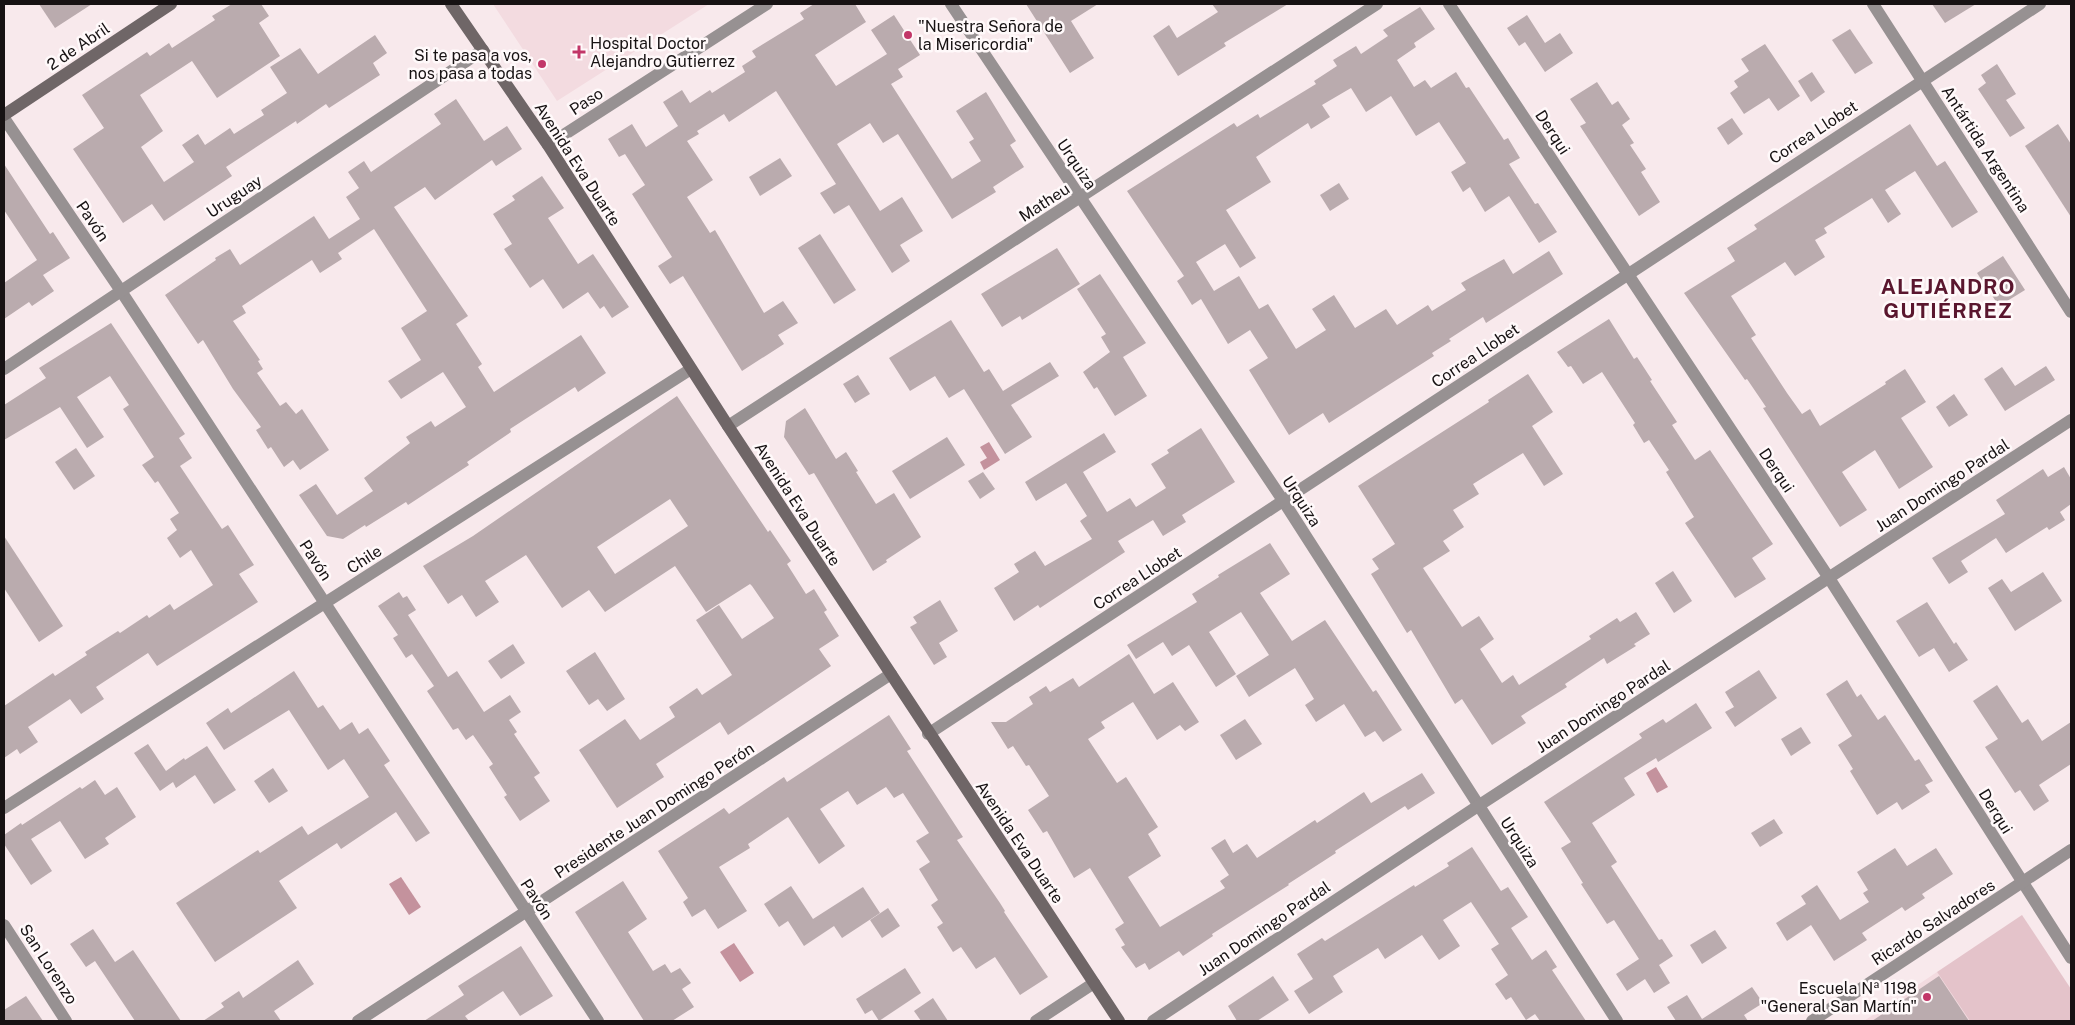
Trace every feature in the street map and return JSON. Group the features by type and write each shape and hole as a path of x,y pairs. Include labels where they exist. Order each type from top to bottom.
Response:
{"main road":[{"name":"2 de Abril","path":"4,117 171,4"},
{"name":"Avenida Eva Duarte","path":"451,4 548,145 928,734 1119,1021"}],"street":[{"name":"Paso","path":"548,145 767,4"},
{"name":"Urquiza","path":"952,4 1284,502 1617,1021"},
{"name":"Matheu","path":"728,426 1377,4"},
{"name":"Derqui","path":"1450,4 1829,578 2071,958"},
{"name":"Antártida Argentina","path":"1873,4 2071,312"},
{"name":"Correa Llobet","path":"928,734 2040,4"},
{"name":"Uruguay","path":"4,369 483,50"},
{"name":"Pavón","path":"4,117 121,291 598,1021"},
{"name":"Chile","path":"4,808 691,369"},
{"name":"Juan Domingo Pardal","path":"1153,1021 1478,806 2071,420"},
{"name":"Presidente Juan Domingo Perón","path":"358,1021 891,674"},
{"name":"Ricardo Salvadores","path":"1812,1021 2071,850"},
{"name":"San Lorenzo","path":"4,925 66,1021"},
{"path":"1036,1021 1094,983"}],"shaded area":[{"name":"Hospital Doctor Alejandro Gutierrez","path":"493,4 709,4 557,101"},
{"path":"989,442 1000,460 984,470 980,462 987,458 980,447"},
{"path":"1656,767 1668,787 1657,793 1646,773"},
{"path":"401,877 421,907 409,915 389,884"},
{"path":"2022,915 2071,989 2071,1021 1970,1021 1937,972"},
{"path":"734,943 754,973 740,982 720,952"},
{"name":"Escuela Nª 1198 \"General San Martín\"","path":"1937,972 1970,1021 1864,1021"}],"building":[{"path":"39,4 92,4 55,28"},
{"path":"232,4 261,4 269,16 259,23 280,56 217,98 192,61 140,95 163,131 141,147 164,182 194,162 182,145 198,134 205,145 230,128 234,134 264,115 261,110 287,93 270,67 300,48 318,74 375,35 387,53 373,63 380,75 329,108 326,104 297,124 296,121 226,167 232,176 164,221 152,204 123,223 73,149 104,128 82,95 147,52 150,56 169,43 172,48 215,20 212,16"},
{"path":"814,4 855,4 866,22 815,55 836,86 887,54 871,30 894,15 920,55 898,69 903,77 891,84 952,179 981,161 969,142 974,139 956,111 986,92 1016,141 1010,145 1024,167 993,187 996,192 952,219 898,134 883,143 870,123 837,144 880,211 902,197 923,231 900,245 910,261 892,273 849,205 834,214 820,193 836,184 776,91 729,122 724,114 697,131 699,134 687,141 713,180 687,197 710,233 715,230 764,313 783,301 798,323 778,335 784,344 742,371 683,276 670,284 658,266 672,257 632,194 645,185 625,154 619,157 608,139 632,124 646,147 678,126 663,102 682,90 690,103 710,90 712,93 745,72 742,66 756,57 752,51 804,19 800,13"},
{"path":"1026,4 1098,4 1071,21 1094,58 1070,73"},
{"path":"1212,4 1288,4 1224,43 1226,46 1178,76 1153,36 1169,25 1177,38 1218,12"},
{"path":"1932,4 1976,4 1945,23"},
{"path":"1420,7 1435,29 1414,43 1416,47 1397,60 1414,87 1425,80 1431,88 1456,72 1466,88 1469,87 1504,140 1508,138 1520,158 1509,164 1535,204 1538,203 1557,232 1539,243 1509,196 1485,212 1470,187 1463,192 1451,172 1466,163 1439,122 1416,136 1391,96 1366,112 1351,88 1322,105 1330,117 1311,129 1308,123 1256,157 1271,182 1226,210 1256,258 1240,268 1225,244 1196,262 1214,291 1239,276 1259,309 1268,304 1296,349 1326,330 1312,309 1334,295 1355,328 1386,309 1397,325 1428,305 1432,311 1466,290 1461,283 1504,259 1513,274 1549,251 1563,274 1486,323 1483,317 1449,339 1451,341 1432,353 1434,356 1329,423 1323,413 1289,435 1249,370 1268,358 1250,330 1228,344 1201,299 1192,305 1177,281 1184,276 1127,191 1234,123 1237,127 1258,114 1260,118 1316,84 1314,81 1337,66 1333,60 1356,46 1361,54 1388,36 1383,30"},
{"path":"1527,15 1545,43 1560,33 1573,53 1545,72 1525,42 1519,46 1507,28"},
{"path":"1850,29 1873,63 1855,74 1832,40"},
{"path":"1765,44 1800,96 1778,111 1769,98 1744,114 1730,93 1738,87 1734,81 1749,71 1741,59"},
{"path":"1997,64 2016,94 2006,100 2025,128 2010,137 1978,89 1986,83 1981,75"},
{"path":"1812,72 1825,92 1811,102 1798,81"},
{"path":"1597,82 1612,105 1618,101 1630,119 1622,125 1634,143 1630,145 1646,169 1641,172 1660,202 1639,216 1580,126 1586,123 1570,99"},
{"path":"456,99 484,141 507,126 522,149 496,166 492,160 435,200 425,187 394,207 468,316 456,324 482,364 478,367 494,392 581,335 606,373 578,392 575,387 510,429 511,432 467,462 469,465 408,505 406,502 343,539 327,536 299,495 316,484 337,515 373,491 364,478 410,443 406,437 431,421 435,427 466,407 443,372 401,399 388,381 421,360 401,328 427,311 374,229 338,253 342,259 320,273 312,260 242,306 246,313 233,321 260,360 258,361 263,369 257,373 280,406 286,402 296,414 302,409 329,450 300,470 293,460 284,467 271,447 268,449 256,430 261,427 233,389 203,340 198,344 165,295 230,249 240,265 314,216 329,239 360,219 346,197 359,188 348,172 364,161 371,172 441,124 434,114"},
{"path":"1732,118 1743,134 1728,145 1717,128"},
{"path":"1910,124 1937,166 1945,161 1978,212 1952,228 1915,171 1885,190 1901,214 1888,223 1872,198 1824,228 1827,233 1815,240 1825,257 1795,276 1785,262 1731,296 1756,335 1751,338 1787,393 1802,414 1810,409 1820,426 1886,384 1885,382 1905,369 1926,402 1901,418 1933,467 1899,489 1875,450 1842,472 1867,510 1840,527 1763,408 1766,407 1684,293 1735,261 1727,248 1757,229 1754,225"},
{"path":"2058,124 2071,144 2071,217 2025,146"},
{"path":"780,158 792,176 760,196 749,177"},
{"path":"4,164 50,234 53,232 70,258 43,275 54,291 32,306 29,302 4,319 4,283 37,260 4,210"},
{"path":"542,176 564,208 548,218 578,264 593,254 629,307 612,318 604,306 600,309 588,292 563,309 543,279 530,288 504,249 512,244 493,214 515,200 512,196"},
{"path":"1339,183 1349,199 1330,211 1320,195"},
{"path":"820,234 856,290 834,304 798,248"},
{"path":"1057,248 1080,284 1022,320 1020,316 1002,327 981,294"},
{"path":"2003,256 2025,290 1999,306 1977,273"},
{"path":"1100,274 1146,343 1123,357 1147,396 1115,416 1097,387 1094,389 1083,372 1110,352 1101,337 1106,334 1077,289"},
{"path":"1609,319 1634,359 1637,357 1652,380 1650,381 1677,422 1672,425 1695,460 1710,450 1773,544 1752,558 1766,579 1735,598 1685,523 1694,517 1666,472 1669,470 1649,440 1644,443 1633,425 1635,423 1602,372 1583,384 1571,366 1568,367 1557,352"},
{"path":"951,320 984,372 989,369 1003,391 1050,362 1059,376 1011,405 1032,437 1005,454 964,389 949,398 935,376 910,391 889,358"},
{"path":"111,323 185,434 179,438 192,458 180,466 222,529 228,525 254,565 239,574 258,602 157,666 148,653 96,687 104,699 81,714 70,699 28,727 38,742 20,754 17,749 4,758 4,706 53,673 55,676 87,655 85,652 118,631 120,633 147,615 149,618 170,604 174,610 213,585 191,550 180,558 167,538 177,530 170,519 179,513 158,481 155,483 142,465 154,457 123,409 129,405 110,376 77,397 104,437 87,448 60,407 4,440 4,405 46,378 39,368"},
{"path":"2046,366 2055,380 2005,411 1984,379 2002,367 2015,386"},
{"path":"1528,374 1553,412 1532,426 1563,474 1544,486 1523,453 1473,484 1479,494 1453,510 1464,527 1443,541 1450,551 1423,568 1462,627 1479,616 1494,639 1480,649 1502,683 1513,675 1519,685 1591,639 1589,636 1617,618 1620,622 1636,612 1650,634 1634,644 1636,646 1607,664 1604,658 1565,684 1567,687 1521,716 1526,723 1492,745 1462,699 1455,704 1411,630 1407,633 1371,574 1379,569 1372,559 1395,544 1358,486 1489,402 1488,400"},
{"path":"858,375 870,394 855,403 843,384"},
{"path":"1954,394 1968,415 1949,427 1936,407"},
{"path":"677,396 768,532 770,530 791,561 787,564 806,594 814,589 827,610 824,612 839,636 819,649 831,666 728,735 720,722 656,764 664,777 617,808 579,750 625,719 640,740 675,717 669,707 697,688 702,695 732,675 696,620 719,605 742,639 774,618 750,584 706,612 675,566 605,612 589,590 562,608 526,555 485,581 499,602 476,617 462,595 448,604 423,566 473,536","holes":["670,499 688,526 615,574 597,547"]},
{"path":"805,408 836,459 846,452 876,504 894,493 921,537 873,571 814,473 809,475 784,437 786,421"},
{"path":"1201,428 1235,482 1182,515 1186,522 1163,536 1153,520 1118,541 1125,552 1040,608 1038,605 1014,621 994,588 1019,572 1014,564 1035,551 1045,566 1092,539 1080,521 1087,516 1066,483 1036,501 1025,482 1104,433 1116,452 1083,472 1107,512 1130,498 1136,507 1166,488 1151,464 1169,453 1167,450"},
{"path":"947,437 965,465 910,499 892,471"},
{"path":"76,448 95,476 74,490 55,462"},
{"path":"2064,467 2071,479 2071,504 2060,512 2065,520 2049,530 2047,527 2006,553 1996,538 1961,561 1968,572 1949,584 1932,558 2005,514 1996,500 2043,469 2048,477"},
{"path":"983,472 995,489 980,499 968,481"},
{"path":"4,536 63,626 39,642 4,588"},
{"path":"1270,543 1290,574 1260,593 1292,641 1325,620 1373,692 1376,690 1402,730 1383,742 1375,731 1365,737 1344,704 1316,722 1305,705 1314,699 1295,668 1249,697 1236,676 1269,655 1241,612 1209,632 1236,674 1216,687 1189,645 1172,656 1163,642 1136,659 1127,645 1197,602 1192,594 1219,577 1218,575"},
{"path":"1673,571 1692,601 1674,613 1655,583"},
{"path":"2043,572 2062,601 2015,631 1988,588 2002,579 2011,592"},
{"path":"399,592 403,598 407,596 416,610 408,615 448,677 457,671 484,712 510,695 521,712 509,720 517,732 514,734 540,773 534,777 550,801 520,821 504,797 507,795 489,767 493,764 473,735 466,740 458,728 453,730 427,691 434,686 412,654 406,658 393,638 398,635 378,606"},
{"path":"940,600 958,631 939,643 947,657 934,665 910,627 917,623 913,617"},
{"path":"1927,602 1954,644 1956,642 1968,660 1949,672 1934,648 1919,657 1896,621"},
{"path":"513,644 525,663 501,679 488,661"},
{"path":"595,652 625,699 607,711 598,699 589,705 566,671"},
{"path":"1129,654 1154,694 1173,682 1199,722 1185,731 1180,725 1157,740 1133,702 1101,722 1105,728 1088,739 1117,783 1126,777 1158,827 1148,834 1161,856 1128,877 1160,927 1225,888 1220,881 1229,875 1211,848 1225,839 1233,853 1247,844 1257,858 1315,820 1317,823 1364,792 1371,803 1422,773 1435,793 1408,810 1405,806 1335,851 1336,853 1212,934 1213,936 1183,956 1179,951 1149,970 1145,963 1136,968 1121,947 1125,945 1115,929 1124,923 1090,868 1074,878 1047,831 1043,833 1028,810 1049,796 1029,765 1026,766 1013,746 1008,749 991,722 1006,722 1033,704 1029,697 1046,686 1050,692 1073,678 1079,687"},
{"path":"1759,670 1777,698 1735,727 1725,712 1734,707 1725,692"},
{"path":"294,671 318,708 323,705 340,730 352,722 359,734 368,728 390,761 384,765 430,833 416,842 396,812 341,849 337,843 279,881 297,908 215,962 176,903 258,850 260,853 302,826 308,835 369,797 344,759 328,770 289,710 224,750 206,723 228,708 231,713"},
{"path":"1847,680 1857,697 1861,694 1878,720 1885,715 1915,761 1919,759 1933,781 1925,785 1930,792 1902,810 1897,802 1877,815 1850,771 1853,769 1838,745 1852,736 1826,694"},
{"path":"1997,685 2022,723 2028,719 2042,741 2071,722 2071,764 2039,785 2049,801 2034,811 2020,790 2015,793 1985,747 1998,739 1973,701"},
{"path":"1696,703 1712,728 1658,762 1656,758 1624,778 1635,795 1592,823 1617,862 1611,866 1659,940 1662,939 1673,956 1659,965 1670,983 1654,993 1645,979 1627,991 1616,974 1639,959 1614,920 1607,924 1581,884 1583,883 1561,848 1571,842 1544,802 1642,738 1639,734 1663,719 1666,723"},
{"path":"889,715 911,749 907,751 963,837 957,840 1048,977 1020,995 995,957 976,969 961,947 953,952 937,927 943,923 931,905 938,900 919,869 930,862 916,841 929,833 903,793 894,798 886,787 857,805 848,791 820,809 845,846 819,864 788,817 748,844 750,848 719,867 747,911 718,929 705,909 692,917 683,902 688,898 658,851 724,808 729,814 784,777 787,782"},
{"path":"1245,719 1262,744 1236,760 1220,735"},
{"path":"1801,727 1811,743 1791,756 1781,739"},
{"path":"148,744 166,771 184,758 185,760 207,746 236,790 214,804 195,775 176,788 173,782 160,791 134,753"},
{"path":"273,768 288,791 269,803 254,781"},
{"path":"95,780 105,795 117,787 136,817 105,838 109,844 85,859 60,821 31,839 52,871 31,885 4,844 4,835 80,787 82,789"},
{"path":"1774,819 1783,833 1760,847 1751,833"},
{"path":"1472,847 1501,891 1508,887 1528,917 1511,928 1532,960 1546,950 1557,967 1552,970 1586,1021 1540,1021 1535,1014 1526,1020 1511,997 1506,1000 1495,984 1508,975 1491,949 1499,944 1471,902 1443,920 1460,946 1439,960 1422,935 1385,959 1378,948 1333,976 1343,992 1309,1014 1294,991 1313,979 1297,954 1322,938 1325,941 1414,885 1415,887 1449,866 1447,863"},
{"path":"1895,848 1907,866 1936,848 1953,874 1922,894 1925,898 1905,911 1902,907 1862,933 1867,940 1834,961 1811,925 1787,941 1776,923 1806,904 1801,896 1817,885 1840,920 1869,902 1863,893 1868,890 1857,872"},
{"path":"623,881 647,919 628,932 653,971 665,964 671,973 680,968 691,983 682,989 694,1007 672,1021 644,1021 575,912"},
{"path":"791,886 813,919 863,887 880,913 842,938 834,926 804,946 788,921 779,927 764,904"},
{"path":"888,908 900,926 882,938 870,920"},
{"path":"93,929 115,962 133,950 181,1021 135,1021 95,961 86,967 70,944"},
{"path":"1715,930 1727,948 1702,964 1690,945"},
{"path":"521,946 553,996 520,1016 503,991 465,1016 469,1021 424,1021 464,995 458,986"},
{"path":"298,960 314,984 274,1011 281,1021 203,1021 224,1007 221,1003 239,991 243,998"},
{"path":"905,968 921,993 879,1021 872,1010 865,1014 856,999"},
{"path":"1273,976 1289,1000 1257,1021 1237,1021 1228,1006"},
{"name":"Escuela Nª 1198 \"General San Martín\"","path":"1939,976 1969,1021 1872,1021"},
{"path":"1752,987 1763,1003 1744,1015 1748,1021 1676,1021 1667,1007 1687,995 1702,1019"},
{"path":"26,996 43,1021 4,1021 4,1010"},
{"path":"933,998 948,1021 921,1021 914,1011"}],"place":[{"name":"\"Nuestra Señora de la Misericordia\"","path":"908,35"},
{"name":"Hospital Doctor Alejandro Gutierrez","path":"579,52"},
{"name":"Si te pasa a vos, nos pasa a todas","path":"542,64"},
{"name":"Escuela Nª 1198 \"General San Martín\"","path":"1927,997"}],"district":[{"name":"ALEJANDRO GUTIÉRREZ","path":"1948,299"}]}
